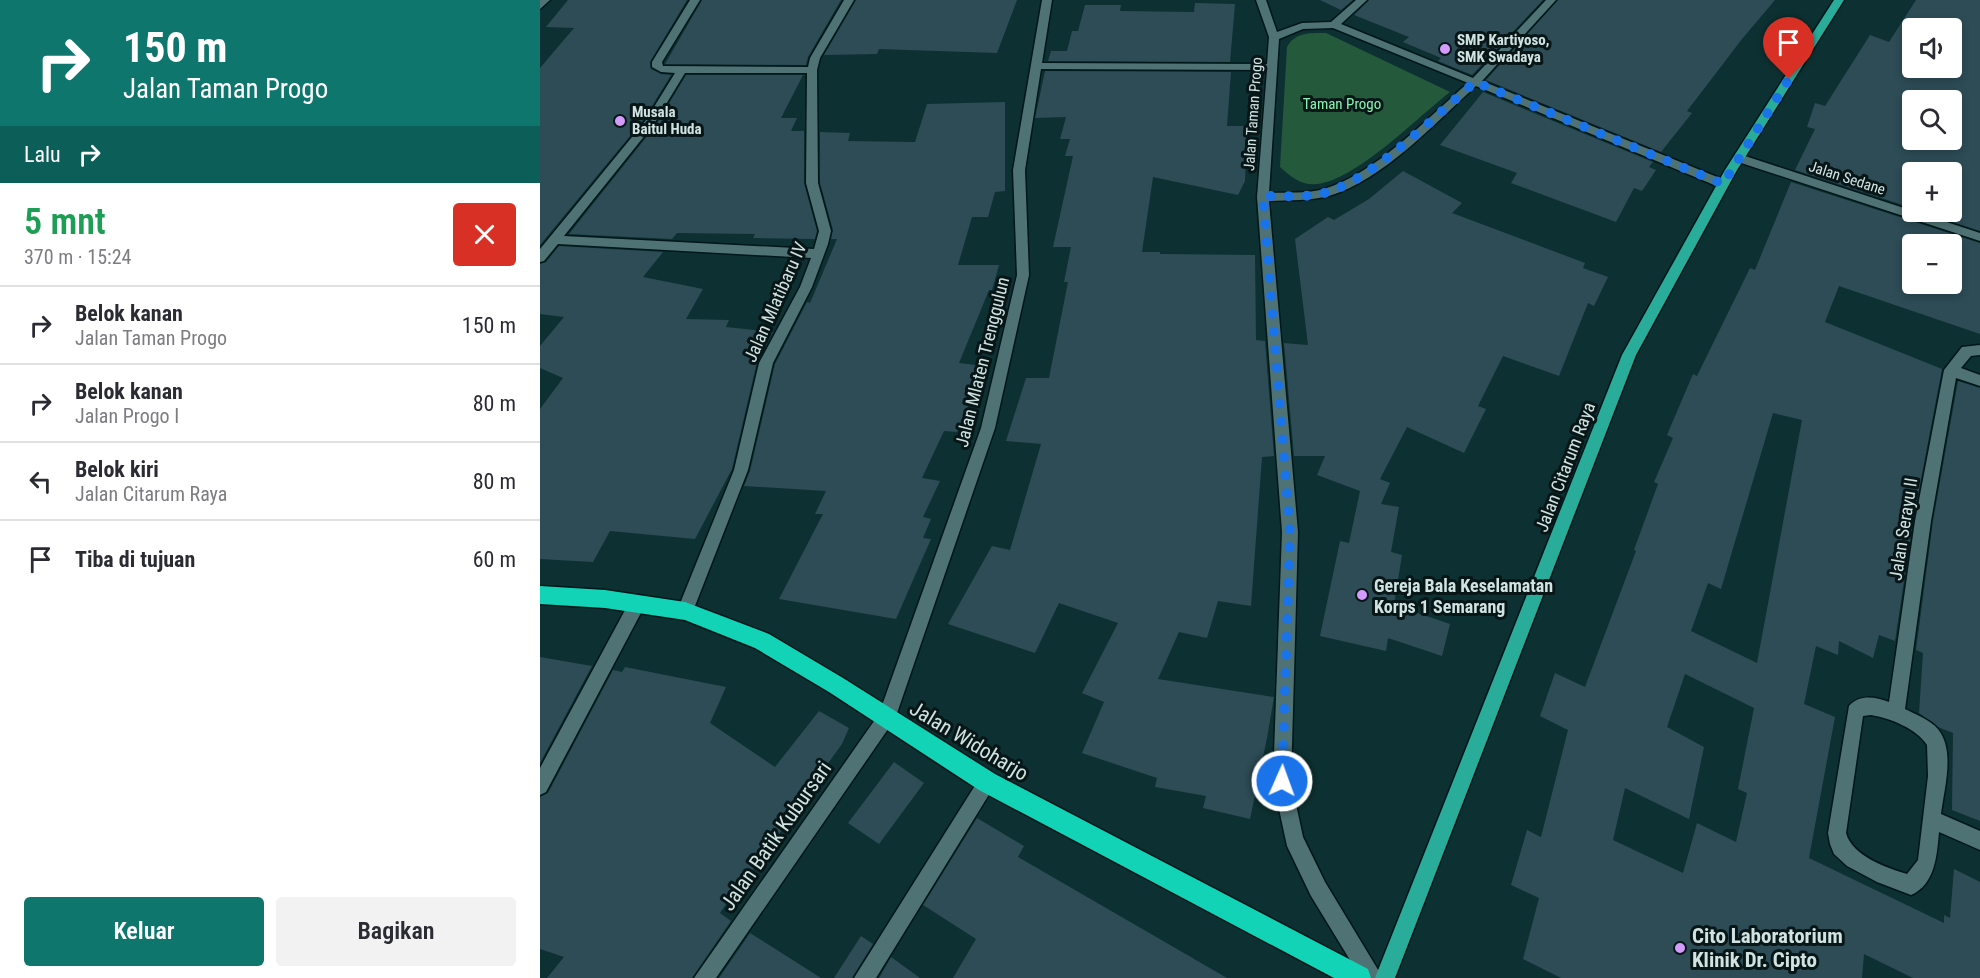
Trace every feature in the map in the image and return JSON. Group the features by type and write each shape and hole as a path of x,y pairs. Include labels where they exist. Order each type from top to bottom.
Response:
{"highway":[{"name":"Jalan Widoharjo","path":"540,595 685,611 762,641 836,685 987,783 1359,978"}],"main road":[{"name":"Jalan Citarum Raya","path":"1385,978 1629,356 1723,184 1839,0"}],"street":[{"path":"540,6 545,0"},
{"path":"695,0 657,62 657,67 682,70 812,70 815,58 849,0"},
{"name":"Jalan Mlaten Trenggulun","path":"886,719 988,428 1023,275 1019,170 1047,0"},
{"path":"1261,0 1274,37"},
{"path":"1334,25 1362,0"},
{"path":"1551,0 1475,82 1723,184"},
{"name":"Jalan Taman Progo","path":"1334,25 1475,82 1377,165 1355,178 1328,191 1306,195 1263,196 1274,37 1302,26 1334,25"},
{"path":"1036,66 1271,67"},
{"path":"540,258 650,122 682,70"},
{"name":"Jalan Mlatibaru IV","path":"685,611 741,470 766,363 806,287 825,231 812,183 812,70"},
{"name":"Jalan Sedane","path":"1739,158 1980,237"},
{"path":"1263,196 1290,532 1282,781 1294,839 1318,889 1373,978"},
{"path":"555,240 818,254"},
{"name":"Jalan Serayu II","path":"1896,714 1923,521 1951,370 1963,354 1969,350 1980,350"},
{"path":"1951,370 1980,381"},
{"path":"540,786 637,604"},
{"path":"1868,705 1896,714 1926,730 1933,737 1939,758 1927,863 1911,885 1895,881 1850,856 1841,846 1837,833 1855,712 1860,707 1868,705"},
{"name":"Jalan Batik Kubursari","path":"704,978 886,719"},
{"path":"864,978 987,783"},
{"path":"1931,819 1980,841"}],"green space":[{"name":"Taman Progo","path":"1309,33 1326,33 1450,92 1368,160 1333,180 1306,184 1280,167 1287,47 1294,38 1299,36"}],"building":[{"path":"568,0 687,0 650,62 651,69 661,74 671,75 644,119 540,245 540,68 574,28 546,27"},
{"path":"702,0 841,0 808,57 806,65 665,64"},
{"path":"856,0 1017,0 997,53 879,49 877,54 824,55"},
{"path":"1320,0 1353,0 1341,10"},
{"name":"SMP Kartiyoso, SMK Swadaya","path":"1369,0 1543,0 1472,75 1438,61 1441,58 1403,42 1409,37 1354,15"},
{"path":"1558,0 1775,0 1687,111 1692,113 1661,152 1486,80"},
{"path":"1916,0 1980,0 1980,231 1953,222 1962,222 1962,162 1902,162 1902,205 1795,170 1815,129 1807,127 1815,103 1825,106 1870,35 1889,42 1902,22 1902,78 1962,78 1962,18 1904,18"},
{"path":"1195,3 1235,4 1230,62 1048,61 1051,51 1067,51 1072,31 1078,31 1085,5 1121,5 1120,11 1194,12"},
{"path":"1045,71 1231,72 1227,126 1247,126 1245,181 1238,195 1153,177 1142,252 1255,255 1256,340 1265,341 1274,456 1262,457 1251,606 1218,601 1207,638 1179,632 1158,679 1274,697 1250,819 1203,808 1206,796 1155,787 1157,778 1082,753 1104,702 1082,693 1118,623 1059,603 1035,653 948,624 992,546 1010,550 1041,444 1006,441 1026,378 1049,378 1068,282 1064,282 1071,247 1053,247 1073,156 1065,156 1070,139 1060,139 1066,117 1035,118"},
{"path":"686,75 803,75 781,118 797,118 791,131 804,131 804,183 817,231 815,239 753,238 755,234 677,233 672,239 569,234 656,125"},
{"path":"1483,92 1653,162 1649,167 1656,170 1642,191 1634,188 1616,222 1511,183 1517,173 1440,145"},
{"path":"1005,102 1005,191 995,192 988,217 972,217 958,265 999,265 992,290 989,290 959,363 985,366 957,432 944,431 922,478 940,481 923,517 931,519 923,538 931,539 896,619 779,599 823,514 815,514 826,491 744,486 750,471 775,364 807,302 810,303 837,239 831,239 833,230 820,183 820,132 850,133 848,141 915,142 927,104"},
{"path":"1403,171 1462,203 1452,213 1585,263 1583,268 1608,277 1594,306 1588,303 1559,376 1503,356 1478,406 1486,409 1464,453 1407,427 1380,479 1390,483 1381,504 1399,507 1391,552 1402,555 1394,605 1450,624 1442,656 1388,638 1386,651 1320,636 1340,541 1349,543 1360,491 1317,475 1325,456 1294,456 1284,343 1308,345 1295,239 1328,217 1334,220 1369,199"},
{"path":"1791,182 1902,218 1902,222 1915,222 1952,234 1902,234 1902,294 1962,294 1962,237 1980,243 1980,334 1839,286 1825,322 1942,369 1913,521 1895,641 1879,635 1873,658 1839,641 1838,655 1816,646 1804,704 1835,717 1809,858 1944,923 1944,915 1950,918 1954,869 1980,882 1980,978 1913,978 1864,954 1862,978 1561,978 1523,959 1539,898 1511,885 1527,830 1541,837 1568,730 1540,716 1555,673 1585,687 1636,551 1634,550 1658,484 1654,482 1673,438 1667,435 1693,374 1697,376 1750,268 1755,270","holes":["1773,413 1802,420 1757,663 1691,631 1708,583 1721,589","1685,674 1754,708 1738,789 1747,793 1736,842 1697,823 1683,873 1613,840 1625,788 1689,819 1704,747 1667,727"]},
{"path":"559,246 663,252 643,277 703,289 686,319 729,320 726,327 773,332 757,362 732,469 695,539 610,531 593,562 540,559 540,409 563,378 540,368 540,346 564,317 540,314 540,264 546,262"},
{"path":"1958,381 1980,388 1980,821 1952,810 1953,733 1938,727 1919,713 1923,653 1916,650 1933,521"},
{"path":"540,657 592,666 540,763"},
{"path":"625,667 726,687 710,723 775,767 819,711 849,728 842,744 810,788 812,789 752,871 750,869 720,913 731,921 692,978 547,978 564,957 540,949 540,797 548,793 613,670 622,672"},
{"path":"894,762 924,783 879,844 848,823"},
{"path":"977,818 1024,846 1018,857 1227,978 953,978 976,939 923,905"},
{"path":"750,933 821,978 719,978"},
{"path":"861,936 873,944 852,978 834,978"},
{"path":"891,957 920,978 879,978"}],"place":[{"name":"SMP Kartiyoso, SMK Swadaya","path":"1445,49"},
{"name":"Musala Baitul Huda","path":"620,121"},
{"name":"Gereja Bala Keselamatan Korps 1 Semarang","path":"1362,595"},
{"name":"Cito Laboratorium Klinik Dr. Cipto","path":"1680,948"}],"route":[{"path":"1282,781 1290,532 1263,196 1306,195 1328,191 1355,178 1377,165 1475,82 1723,184 1789,79"}]}
